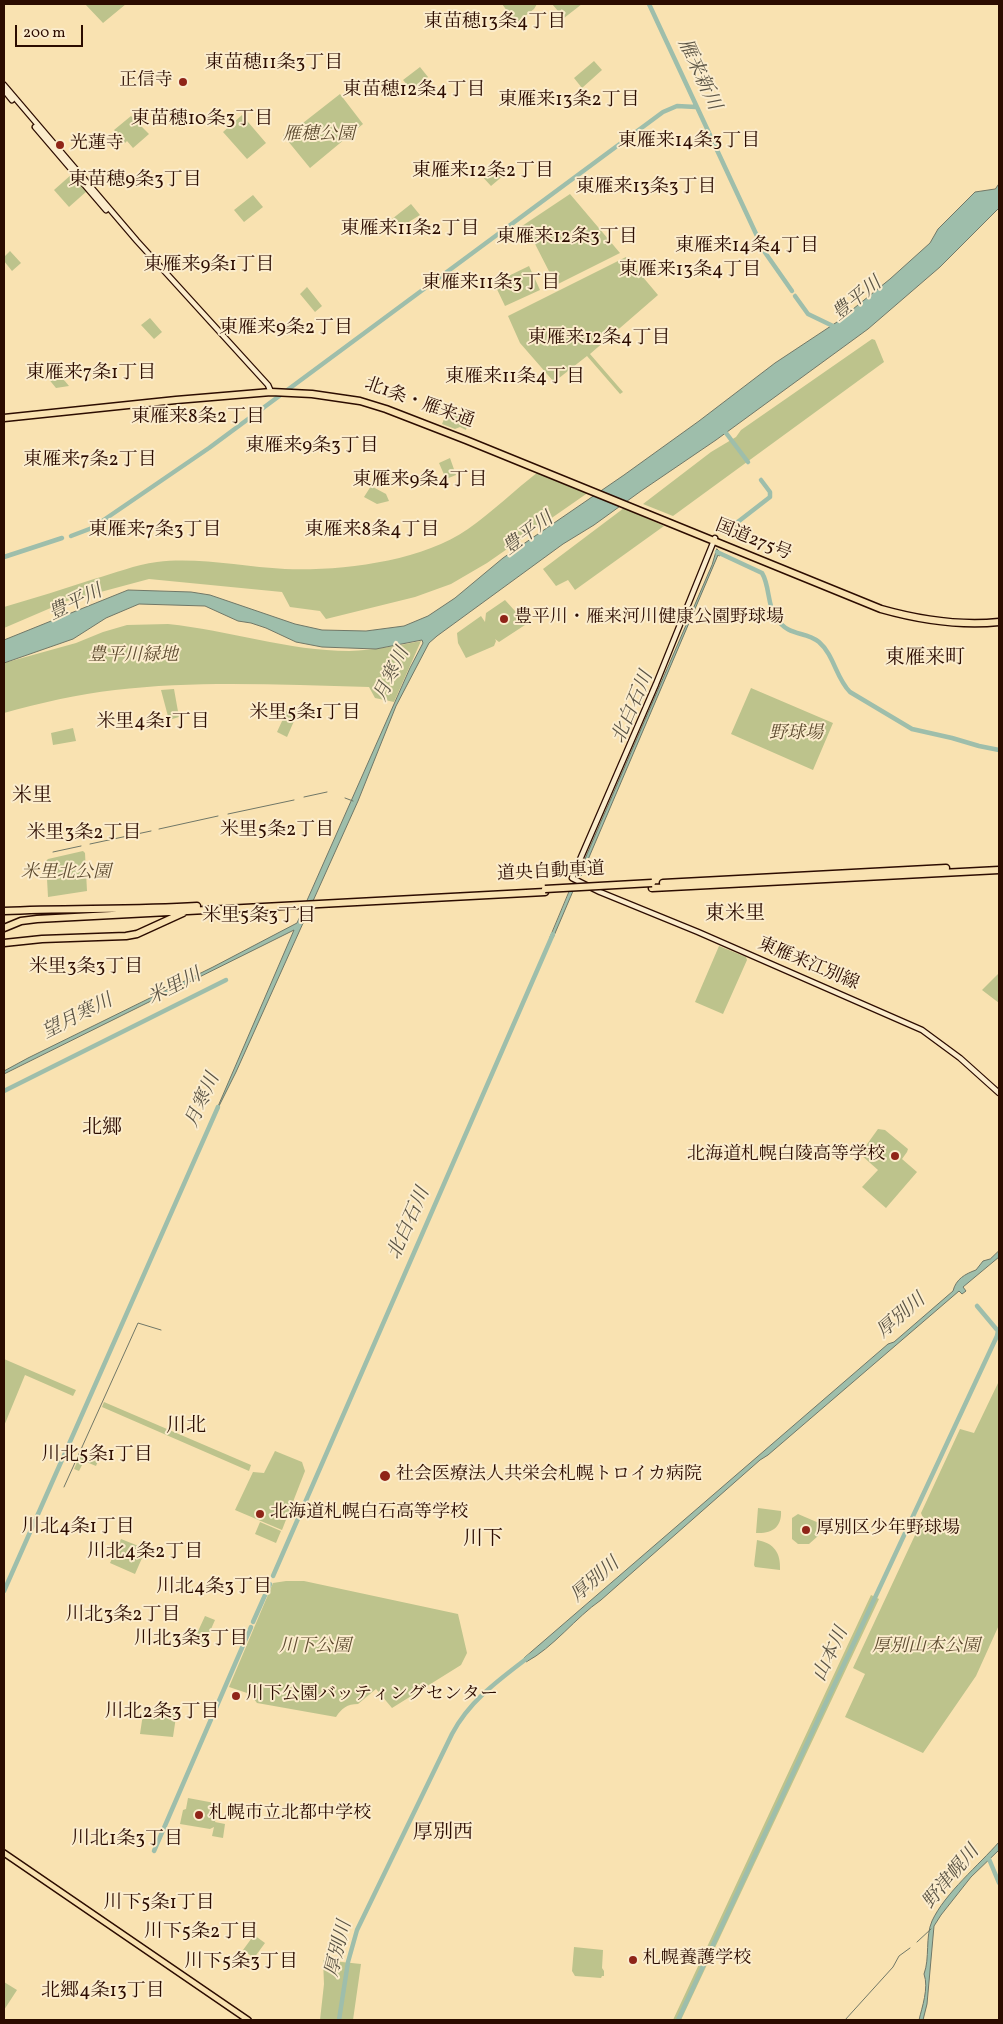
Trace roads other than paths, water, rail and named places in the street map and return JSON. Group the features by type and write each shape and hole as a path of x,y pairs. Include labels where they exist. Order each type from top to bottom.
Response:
{"highway":[{"name":"北1条・雁来通","path":"4,418 268,391 337,394 387,405 504,454"},
{"name":"国道275号","path":"504,454 881,609 907,616 962,624 999,621"},
{"name":"道央自動車道","path":"104,912 190,910 999,866"},
{"name":"道央自動車道","path":"867,874 999,870"},
{"path":"4,910 45,908 104,912"},
{"path":"4,942 137,934 190,910"},
{"path":"6,925 20,919 104,912"}],"main road":[{"path":"4,86 268,391"},
{"path":"4,90 132,240 268,391"},
{"name":"東雁来江別線","path":"714,540 656,684 572,878 600,892 698,932 922,1030 960,1058 999,1093"},
{"path":"4,1853 248,2020"}],"water":[{"path":"999,184 999,208 940,267 868,329 716,440 594,525 563,544 429,643 396,706 358,801 236,1072 213,1118 294,930 4,1074 4,1071 28,1058 213,967 297,923 410,668 423,643 422,640 376,649 322,647 296,642 266,628 238,621 205,606 139,604 106,618 73,639 4,663 4,640 128,590 191,592 210,595 295,624 322,630 366,631 404,626 428,616 455,598 503,558 624,475 775,363 837,322 890,279 930,243 938,229 975,192 995,189"},
{"path":"717,549 721,553 720,556 718,555 581,876 578,875 712,565"},
{"path":"573,883 576,884 553,938 550,938"},
{"path":"999,1251 999,1257 963,1287 966,1291 962,1294 959,1291 760,1460 546,1649 526,1662 524,1658 888,1344 894,1342 953,1291 956,1283 961,1278 976,1270 983,1261 990,1259"},
{"path":"999,1842 999,1850 971,1877 934,1926 927,2004 923,2020 919,2020 926,1985 924,1974 932,1921 945,1900"}],"waterway":[{"name":"雁来新川","path":"649,4 764,251 792,291"},
{"path":"71,536 92,528 209,448 663,112 677,106 696,107"},
{"name":"雁来新川","path":"795,296 808,314 835,327"},
{"path":"723,429 748,462"},
{"path":"730,528 770,497 770,492 761,480"},
{"path":"4,557 62,538"},
{"path":"717,552 762,573 765,578 771,607 776,618 781,624 792,631 819,642 828,653 841,680 850,692 912,729 999,750"},
{"path":"304,797 327,792"},
{"name":"月寒川","path":"345,798 353,801"},
{"path":"228,814 294,800"},
{"path":"159,829 218,816"},
{"path":"90,844 151,831"},
{"path":"53,852 81,846"},
{"name":"北白石川","path":"273,1576 553,934"},
{"name":"米里川","path":"4,1091 226,980"},
{"name":"月寒川","path":"4,1591 218,1107"},
{"name":"山本川","path":"678,2020 997,1336 998,1331 977,1306"},
{"path":"64,1487 138,1323 161,1330"},
{"name":"北白石川","path":"253,1622 270,1584"},
{"name":"北白石川","path":"154,1851 251,1627"},
{"name":"厚別川","path":"339,2020 348,1962 357,1930 452,1734 477,1700 530,1656"},
{"name":"野津幌川","path":"989,1859 999,1883"},
{"path":"917,1942 931,1929"},
{"path":"845,2020 893,1967 899,1956 910,1948"}],"place":[{"name":"正信寺","path":"183,82"},
{"name":"光蓮寺","path":"60,145"},
{"name":"豊平川・雁来河川健康公園野球場","path":"504,619"},
{"name":"北海道札幌白陵高等学校","path":"895,1156"},
{"name":"社会医療法人共栄会札幌トロイカ病院","path":"385,1476"},
{"name":"北海道札幌白石高等学校","path":"260,1514"},
{"name":"厚別区少年野球場","path":"806,1530"},
{"name":"川下公園バッティングセンター","path":"236,1696"},
{"name":"札幌市立北都中学校","path":"199,1815"},
{"name":"札幌養護学校","path":"633,1960"}],"district":[{"name":"東苗穂13条4丁目","path":"495,24"},
{"name":"東苗穂11条3丁目","path":"274,65"},
{"name":"東苗穂12条4丁目","path":"414,92"},
{"name":"東雁来13条2丁目","path":"569,102"},
{"name":"東苗穂10条3丁目","path":"202,121"},
{"name":"東雁来14条3丁目","path":"689,143"},
{"name":"東雁来12条2丁目","path":"483,173"},
{"name":"東苗穂9条3丁目","path":"135,182"},
{"name":"東雁来13条3丁目","path":"646,189"},
{"name":"東雁来11条2丁目","path":"410,231"},
{"name":"東雁来12条3丁目","path":"567,239"},
{"name":"東雁来14条4丁目","path":"747,248"},
{"name":"東雁来9条1丁目","path":"209,267"},
{"name":"東雁来13条4丁目","path":"690,272"},
{"name":"東雁来11条3丁目","path":"491,285"},
{"name":"東雁来9条2丁目","path":"286,330"},
{"name":"東雁来12条4丁目","path":"599,340"},
{"name":"東雁来7条1丁目","path":"91,375"},
{"name":"東雁来11条4丁目","path":"515,379"},
{"name":"東雁来8条2丁目","path":"198,419"},
{"name":"東雁来9条3丁目","path":"312,448"},
{"name":"東雁来7条2丁目","path":"90,462"},
{"name":"東雁来9条4丁目","path":"420,482"},
{"name":"東雁来7条3丁目","path":"155,532"},
{"name":"東雁来8条4丁目","path":"372,532"},
{"name":"東雁来町","path":"925,659"},
{"name":"米里5条1丁目","path":"305,715"},
{"name":"米里4条1丁目","path":"153,724"},
{"name":"米里","path":"32,797"},
{"name":"米里5条2丁目","path":"277,832"},
{"name":"米里3条2丁目","path":"84,835"},
{"name":"東米里","path":"735,915"},
{"name":"米里5条3丁目","path":"259,918"},
{"name":"米里3条3丁目","path":"86,969"},
{"name":"北郷","path":"102,1129"},
{"name":"川北","path":"186,1427"},
{"name":"川北5条1丁目","path":"97,1457"},
{"name":"川北4条1丁目","path":"78,1529"},
{"name":"川下","path":"483,1540"},
{"name":"川北4条2丁目","path":"145,1554"},
{"name":"川北4条3丁目","path":"214,1589"},
{"name":"川北3条2丁目","path":"123,1617"},
{"name":"川北3条3丁目","path":"191,1641"},
{"name":"川北2条3丁目","path":"162,1714"},
{"name":"厚別西","path":"443,1834"},
{"name":"川北1条3丁目","path":"127,1841"},
{"name":"川下5条1丁目","path":"159,1905"},
{"name":"川下5条2丁目","path":"201,1934"},
{"name":"川下5条3丁目","path":"241,1964"},
{"name":"北郷4条13丁目","path":"103,1993"}],"park label":[{"name":"雁穂公園","path":"319,136"},
{"name":"豊平川緑地","path":"133,657"},
{"name":"野球場","path":"796,735"},
{"name":"米里北公園","path":"66,874"},
{"name":"川下公園","path":"315,1648"},
{"name":"厚別山本公園","path":"926,1648"}],"water label":[{"name":"豊平川","path":"858,300"},
{"name":"豊平川","path":"529,535"},
{"name":"豊平川","path":"76,604"},
{"name":"望月寒川","path":"78,1018"}]}
